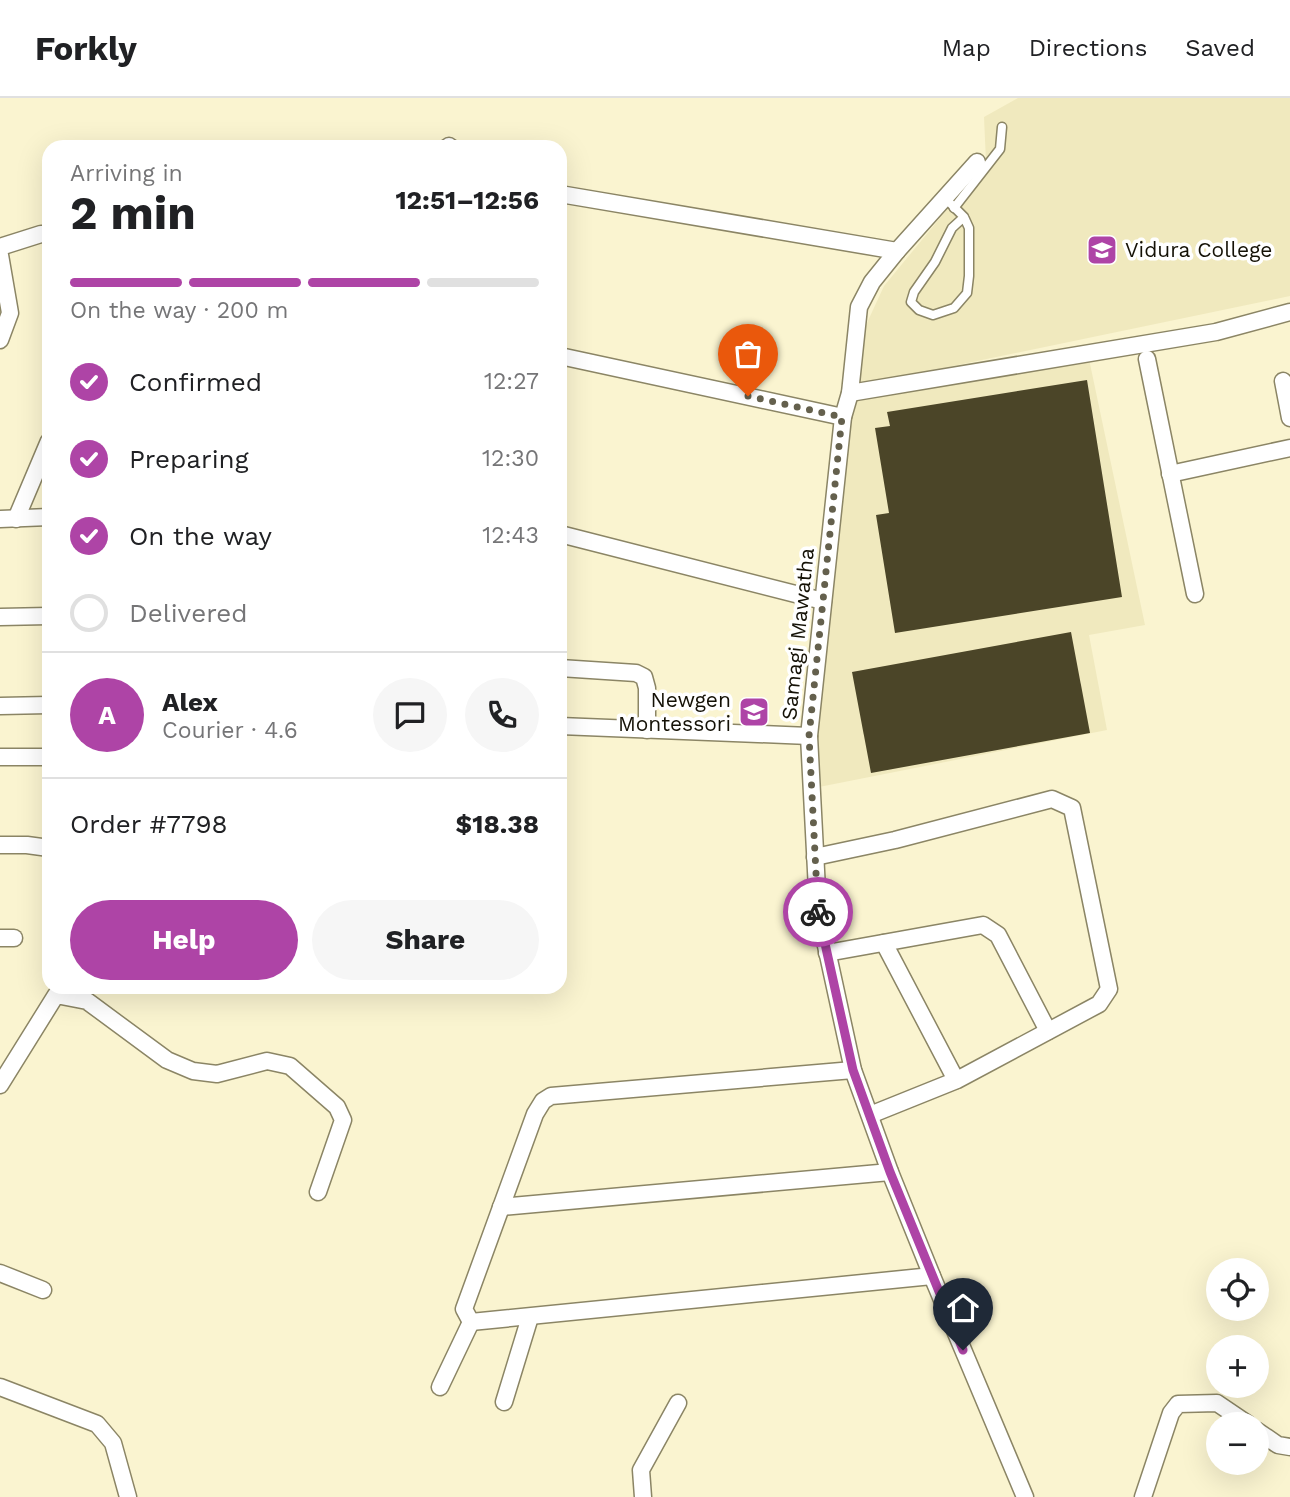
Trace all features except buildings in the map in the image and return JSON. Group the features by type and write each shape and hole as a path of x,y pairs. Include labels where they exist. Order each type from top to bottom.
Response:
{"street":[{"name":"Samagi Mawatha","path":"977,162 949,203 897,251 872,282 859,307 850,393 842,417 809,736 818,909 853,1070 932,1276 1026,1497"},
{"path":"567,195 897,251"},
{"path":"0,247 42,234"},
{"path":"0,255 10,313 0,340"},
{"path":"850,393 1216,332 1290,312"},
{"path":"567,358 842,417"},
{"path":"1147,359 1195,594"},
{"path":"1283,381 1290,418"},
{"path":"1170,474 1290,448"},
{"path":"8,519 42,454"},
{"path":"8,519 42,517"},
{"path":"567,536 823,601"},
{"path":"0,617 42,616"},
{"path":"567,668 636,673 644,677 647,688 647,730"},
{"path":"0,706 42,705"},
{"path":"567,726 809,736"},
{"path":"0,757 42,757"},
{"path":"815,857 895,840 1052,799 1072,807 1108,989 1099,1004 956,1080 870,1115"},
{"path":"0,845 42,847"},
{"path":"827,953 983,925 998,935 1048,1031"},
{"path":"884,943 956,1080"},
{"path":"0,1085 56,995 87,1001 167,1060 193,1071 217,1074 267,1061 290,1066 337,1107 343,1120 318,1192"},
{"path":"471,1322 464,1309 535,1114 543,1101 551,1096 853,1070"},
{"path":"501,1208 890,1172"},
{"path":"0,1273 43,1290"},
{"path":"471,1322 932,1276"},
{"path":"504,1402 530,1317"},
{"path":"440,1387 471,1322"},
{"path":"0,1387 97,1424 113,1443 128,1497"},
{"path":"643,1497 641,1470 678,1403"},
{"path":"1143,1497 1171,1413 1178,1404 1217,1403 1230,1412"},
{"path":"1269,1439 1278,1446 1290,1447"}],"lane":[{"path":"964,217 952,228 935,262 914,292 911,302 919,310 933,316 954,308 967,293 969,228 964,217 949,203 1000,149 1002,127"}],"shaded area":[{"name":"Vidura College","path":"1018,98 1290,98 1290,296 857,386 860,338 884,286 986,162 984,117"},
{"path":"1089,359 1145,625 1089,635 1107,730 819,787 817,736 850,419 857,401"}],"way so far":[{"path":"748,396 842,417 809,736 818,912"}],"place":[{"name":"Vidura College","path":"1102,250"},
{"name":"Newgen Montessori","path":"754,712"}],"route":[{"path":"818,912 853,1070 890,1172 963,1350"}]}
